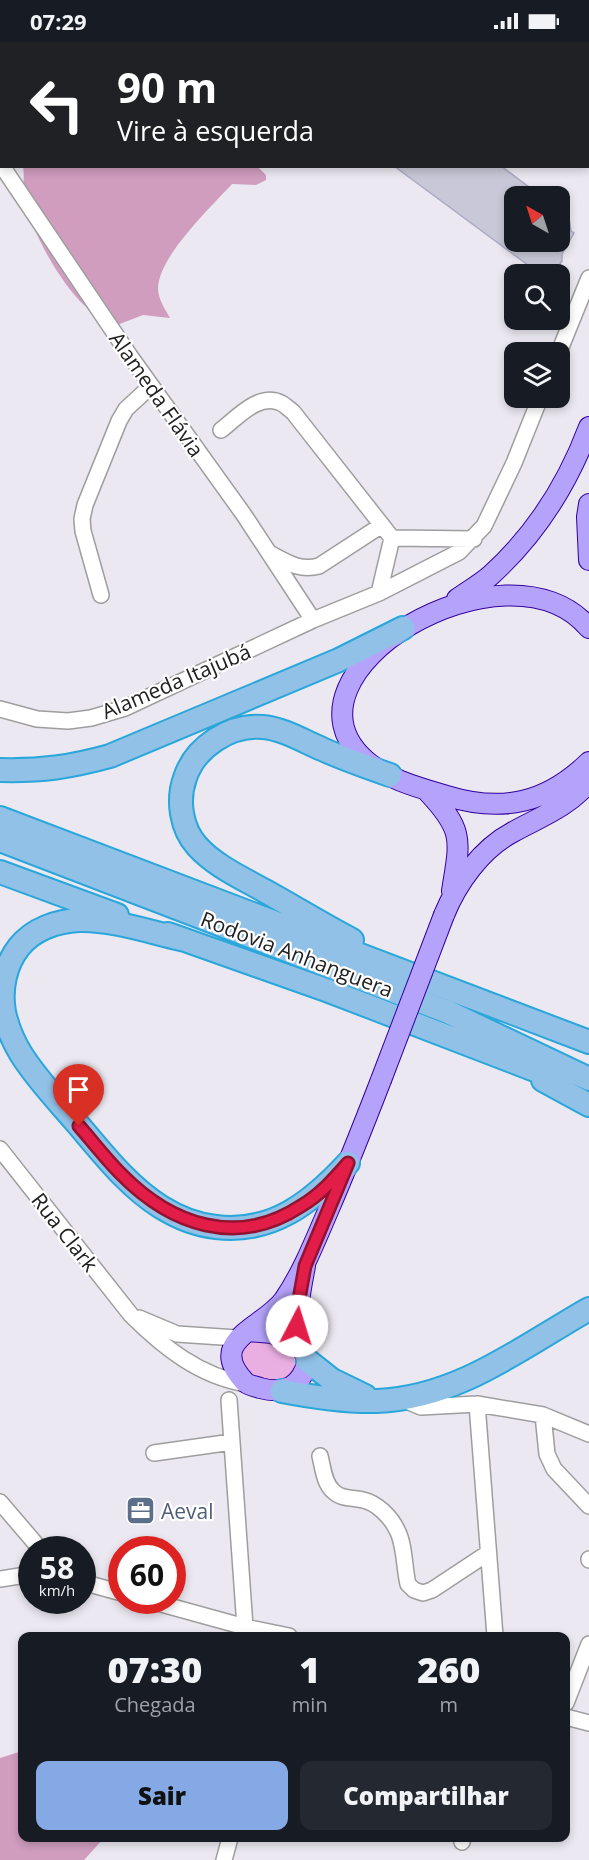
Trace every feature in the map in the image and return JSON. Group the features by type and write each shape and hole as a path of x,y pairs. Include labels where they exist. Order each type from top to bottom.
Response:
{"highway":[{"path":"0,770 39,771 77,765 110,756 339,660 402,628"},
{"path":"390,775 277,730 255,727 240,729 213,741 192,763 185,777 182,792 183,820 195,844 218,864 339,933 449,990"},
{"name":"Rodovia Anhanguera","path":"0,818 589,1042"},
{"name":"Rodovia Anhanguera","path":"0,840 448,1012 589,1079"},
{"path":"0,873 328,991 589,1090"},
{"path":"181,939 107,923 79,920 45,928 24,941 12,958 6,972 3,994 4,1010 14,1041 37,1077 121,1174 161,1206 189,1221 229,1228 256,1226 286,1216 311,1200 348,1163"},
{"path":"485,1051 589,1105"},
{"path":"282,1391 320,1398 378,1401 406,1398 451,1385 483,1372 583,1312"},
{"path":"304,1354 340,1385 378,1401"}],"main road":[{"path":"589,427 569,471 536,526 522,543 490,576 448,606 402,628 365,661 352,680 342,704 346,734 366,761 390,775 425,790 462,800 494,805 520,802 546,794 572,779 589,762"},
{"path":"589,504 587,517 589,560"},
{"path":"448,606 488,596 519,595 555,602 571,611 589,628"},
{"path":"447,908 475,863 493,845 508,834 569,802 589,782"},
{"path":"305,1266 297,1326 304,1354 304,1372 299,1381 282,1391 267,1390 246,1384 234,1368 231,1356 233,1345 273,1312 283,1301 305,1266 381,1080 447,908 459,848 457,832 450,817 425,790"},
{"path":"243,1335 272,1332 304,1354"}],"street":[{"name":"Alameda Flávia","path":"3,168 151,386 270,553 313,620"},
{"path":"563,342 589,278"},
{"path":"101,595 83,531 82,519 119,421 126,410 151,386"},
{"path":"221,430 253,405 267,400 280,402 293,412 392,538"},
{"path":"392,538 474,540 492,512 536,408"},
{"path":"270,553 293,566 311,568 319,566 382,525"},
{"path":"379,593 392,538"},
{"name":"Alameda Itajubá","path":"0,710 37,719 68,721 91,718 125,708 313,620 379,593 459,552 474,540"},
{"name":"Rua Clark","path":"0,1149 131,1315 170,1351 227,1381 246,1384"},
{"name":"Rua Clark","path":"131,1315 177,1334 243,1335"},
{"path":"406,1398 409,1402 421,1407 477,1404 543,1414 589,1434"},
{"path":"186,1613 243,1632 229,1400"},
{"path":"477,1404 495,1632"},
{"path":"543,1414 547,1455 554,1469 589,1506"},
{"path":"153,1453 232,1442"},
{"path":"320,1456 326,1481 332,1490 342,1498 364,1500 377,1506 389,1517 398,1531 408,1584 414,1590 423,1593 432,1590 488,1553"},
{"path":"0,1502 29,1536"},
{"path":"0,1579 18,1576"},
{"path":"570,1693 589,1644"},
{"path":"570,1718 589,1724"},
{"path":"224,1860 229,1842"}],"shaded area":[{"path":"23,168 259,168 266,175 266,180 256,185 232,184 176,247 167,261 158,288 160,300 170,318 143,315 117,325 85,306 57,271 40,241 28,212 23,191"},
{"path":"254,1339 269,1339 292,1353 295,1362 293,1374 282,1380 259,1383 241,1368 240,1351"},
{"path":"18,1752 18,1842 100,1842 84,1860 0,1860 0,1758"}],"building":[{"path":"397,168 504,168 528,186 504,186 504,247"},
{"path":"510,252 563,252 560,264 526,264"}],"place":[{"name":"Aeval","path":"140,1511"}],"route":[{"path":"79,1126 121,1174 145,1195 189,1221 214,1227 256,1226 286,1216 320,1193 348,1163 305,1266 297,1326"}]}
